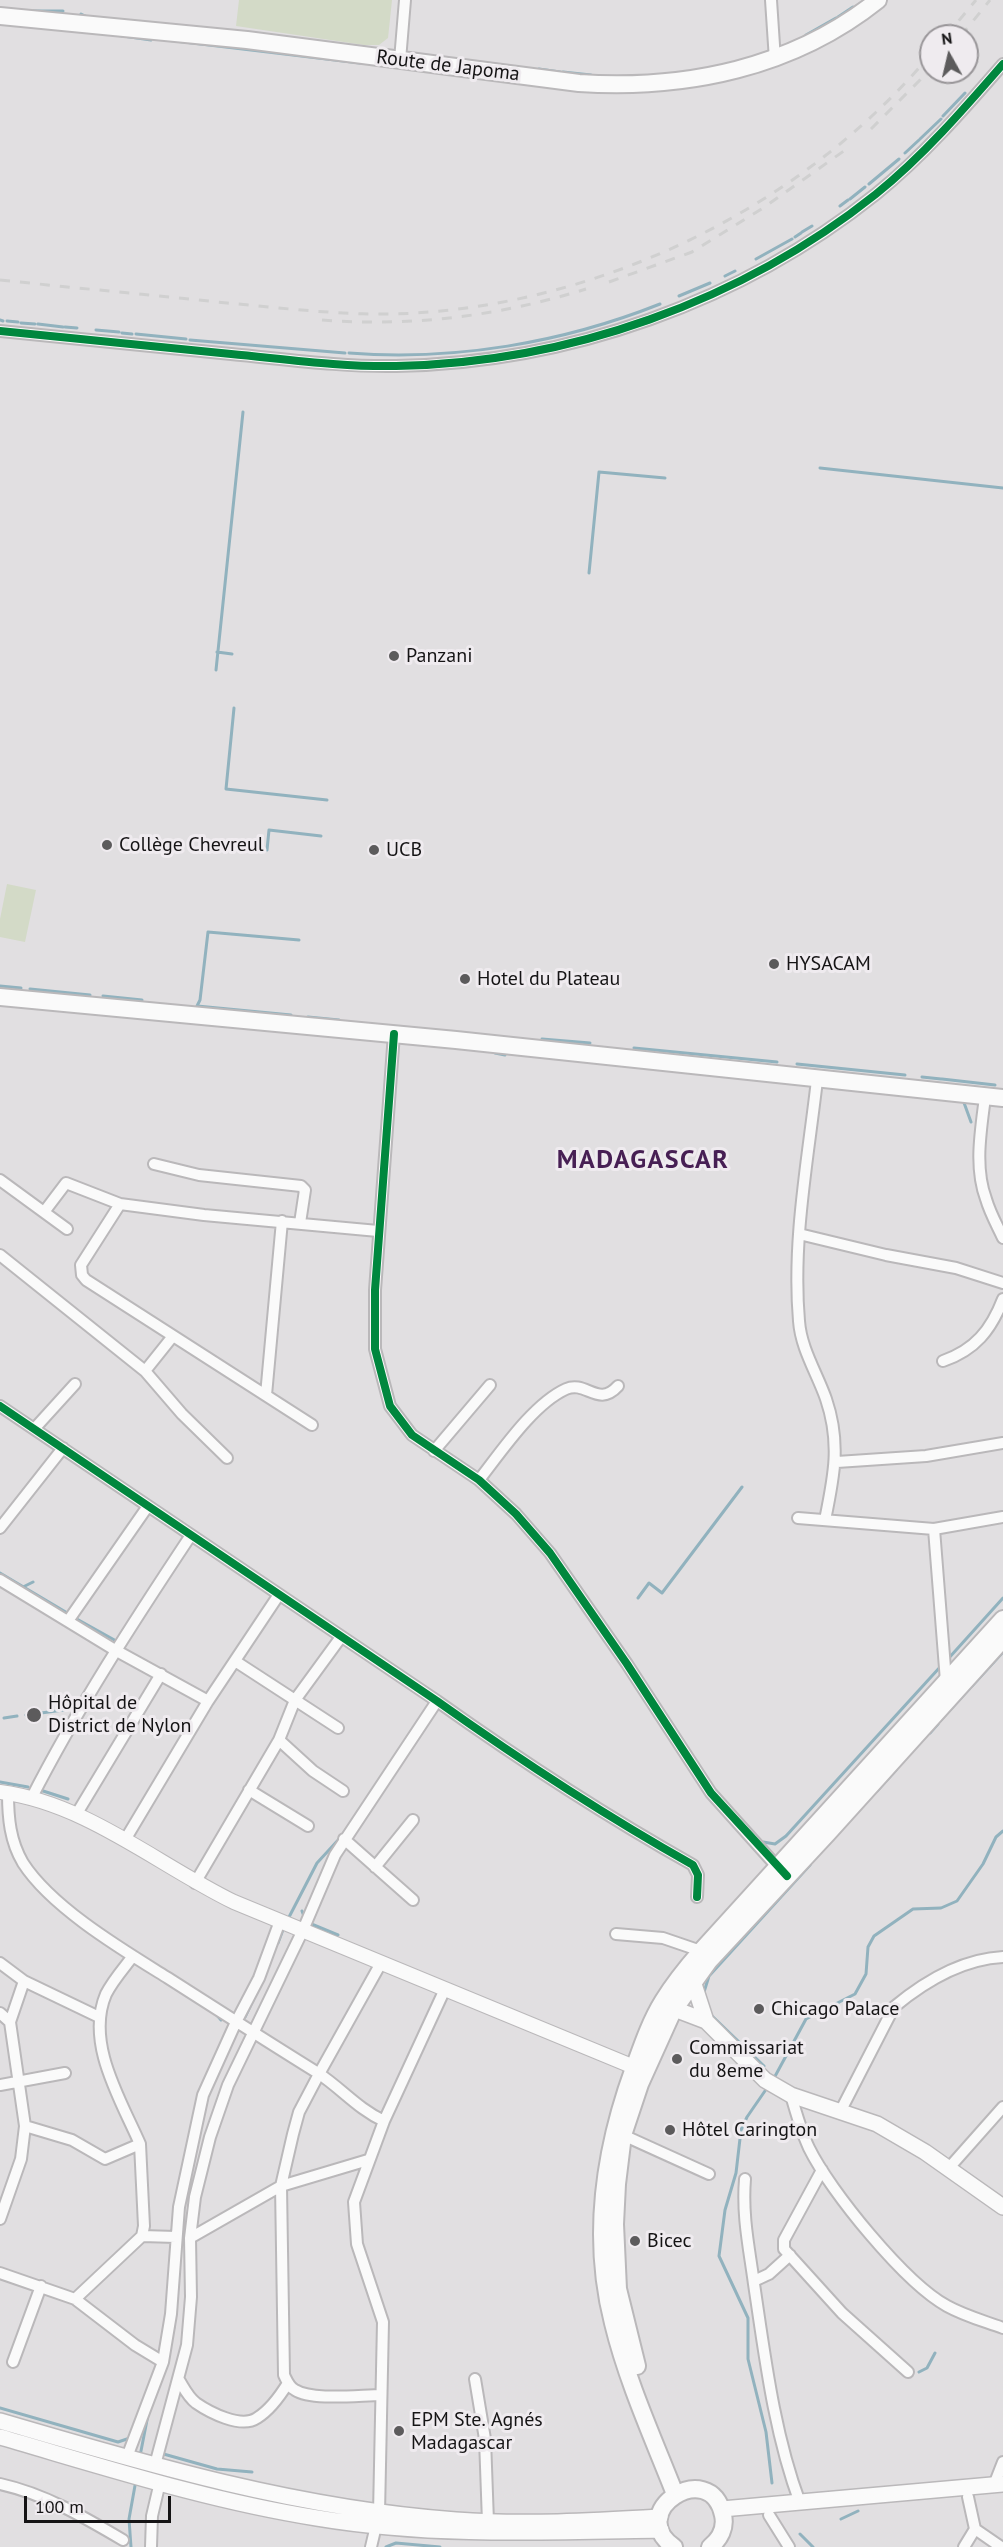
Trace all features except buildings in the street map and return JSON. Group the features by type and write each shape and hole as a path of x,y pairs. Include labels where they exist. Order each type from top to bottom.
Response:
{"main road":[{"name":"Route de Japoma","path":"0,16 247,40 579,83 626,85 692,80 733,72 775,60 838,27 878,0"},
{"path":"0,997 394,1034 1003,1098"},
{"path":"680,2492 618,2344 604,2275 602,2223 609,2153 634,2067 701,1951 782,1872 946,1681 1003,1619"},
{"path":"688,1976 782,1872 1003,1639"},
{"path":"688,1976 706,2021 765,2080 785,2092 877,2124 1003,2207"},
{"path":"667,2007 706,2021"},
{"path":"667,2007 623,2135 615,2224 621,2306 680,2492"},
{"path":"0,2421 154,2472 250,2489 378,2519 518,2534 660,2524"},
{"path":"0,2437 127,2462"},
{"path":"674,2547 660,2524 665,2503 680,2492 703,2491 711,2495 720,2531 771,2511 794,2506 1000,2488"},
{"path":"794,2506 968,2497 1000,2488"},
{"path":"378,2519 660,2524"}],"street":[{"path":"400,60 405,0"},
{"path":"771,0 775,60"},
{"path":"0,331 313,362 392,366 432,364 518,354 605,333 680,309 734,285 853,211 924,151 1003,64"},
{"path":"394,1034 378,1231 375,1349 390,1406 401,1422 434,1451 479,1480 516,1514 550,1552 627,1664 711,1793 782,1872"},
{"path":"817,1080 799,1234 799,1324 804,1344 832,1417 837,1462 825,1520"},
{"path":"985,1097 981,1135 981,1178 986,1199 1003,1238"},
{"path":"154,1164 199,1175 301,1186 305,1190 300,1222"},
{"path":"0,1179 67,1229"},
{"path":"44,1212 64,1183 120,1204 204,1215 300,1222 378,1231"},
{"path":"120,1204 81,1265 82,1275 312,1425"},
{"path":"266,1395 282,1221"},
{"path":"799,1234 886,1255 956,1268 1003,1283"},
{"path":"0,1255 145,1371 176,1408 227,1458"},
{"path":"943,1362 964,1353 980,1340 990,1327 1003,1299"},
{"path":"145,1371 173,1336"},
{"path":"35,1428 75,1384"},
{"path":"434,1451 490,1385"},
{"path":"479,1480 523,1424 565,1390 574,1388 604,1395 611,1393 618,1386"},
{"path":"0,1406 278,1596 437,1701 508,1752 600,1812 693,1865 698,1875 697,1897"},
{"path":"837,1462 937,1455 1003,1443"},
{"path":"0,1528 63,1448"},
{"path":"68,1621 148,1506"},
{"path":"798,1518 934,1529 1003,1517"},
{"path":"934,1529 946,1681"},
{"path":"31,1799 60,1743 116,1650 191,1535"},
{"path":"0,1580 116,1650 208,1701"},
{"path":"125,1840 208,1701 278,1596"},
{"path":"195,1883 279,1740 295,1700 341,1637"},
{"path":"235,1661 338,1728"},
{"path":"76,1815 160,1674"},
{"path":"127,2462 163,2362 171,2314 179,2207 203,2095 303,1930 344,1839 437,1701"},
{"path":"279,1740 313,1771 343,1791"},
{"path":"249,1790 308,1826"},
{"path":"384,2121 365,2112 344,2091 133,1956 73,1913 41,1885 23,1863 12,1838 4,1792 76,1815 125,1840 195,1883 381,1964 634,2067"},
{"path":"375,1867 413,1820"},
{"path":"344,1839 413,1900"},
{"path":"151,2547 154,2472 179,2380 190,2320 190,2238 195,2197 210,2137 228,2085 243,2027 260,1978 284,1922"},
{"path":"616,1934 663,1938 701,1951"},
{"path":"75,2299 142,2236 144,2226 140,2144 109,2072 102,2049 99,2017 106,1994 133,1956"},
{"path":"840,2112 894,2007 908,1995 953,1970 977,1961 1003,1957"},
{"path":"0,1963 24,1981 99,2017"},
{"path":"381,1964 299,2112 281,2186 284,2375 293,2389 308,2395 381,2395"},
{"path":"0,2219 21,2159 25,2126 10,2022 24,1981"},
{"path":"371,2547 378,2519 383,2322 357,2244 354,2202 384,2121 445,1989"},
{"path":"0,2013 10,2022"},
{"path":"0,2085 64,2073"},
{"path":"785,2092 822,2170 869,2234 920,2286 946,2306 1003,2328"},
{"path":"948,2169 1003,2107"},
{"path":"25,2126 72,2140 105,2159 140,2144"},
{"path":"623,2135 709,2174"},
{"path":"190,2238 281,2186 368,2160"},
{"path":"822,2170 784,2240 784,2249 843,2313 908,2372"},
{"path":"745,2179 744,2228 794,2506"},
{"path":"142,2236 176,2237"},
{"path":"754,2281 769,2274 790,2255"},
{"path":"0,2273 75,2299 135,2345 163,2362"},
{"path":"13,2362 41,2286"},
{"path":"475,2379 485,2439 488,2522"},
{"path":"179,2380 195,2402 214,2414 239,2420 256,2419 279,2398 288,2383"},
{"path":"1000,2488 1003,2462"},
{"path":"0,2484 24,2490 55,2503 123,2540"},
{"path":"968,2497 975,2529 1001,2547"},
{"path":"771,2511 789,2547"},
{"path":"964,2547 975,2529"}],"green space":[{"path":"239,0 392,0 388,38 379,45 364,45 236,26"},
{"path":"7,884 36,890 25,942 0,937 0,919"}],"waterway":[{"path":"838,17 853,7"},
{"path":"33,11 63,11"},
{"path":"81,14 87,17"},
{"path":"806,35 836,18"},
{"path":"109,34 151,40"},
{"path":"167,40 360,63"},
{"path":"539,69 560,72"},
{"path":"563,72 591,75"},
{"path":"943,116 965,93"},
{"path":"920,139 941,119"},
{"path":"905,153 919,140"},
{"path":"869,184 899,159"},
{"path":"850,199 865,187"},
{"path":"840,206 848,200"},
{"path":"802,232 812,226"},
{"path":"795,237 801,233"},
{"path":"756,259 792,239"},
{"path":"725,276 735,271"},
{"path":"679,296 710,283"},
{"path":"349,353 429,354 508,346 585,329 660,304"},
{"path":"7,321 18,322"},
{"path":"21,323 35,324"},
{"path":"38,324 63,327"},
{"path":"65,327 77,328"},
{"path":"96,330 119,332"},
{"path":"122,333 132,334"},
{"path":"136,334 186,339"},
{"path":"190,340 345,353"},
{"path":"216,670 243,412"},
{"path":"820,468 1003,488"},
{"path":"589,573 599,472 665,478"},
{"path":"217,652 232,654"},
{"path":"234,708 226,789 327,800"},
{"path":"267,850 269,830 321,836"},
{"path":"291,1015 197,1006 200,1000 208,932 299,940"},
{"path":"0,986 21,988"},
{"path":"30,989 90,995"},
{"path":"103,996 142,1000"},
{"path":"308,1017 339,1020"},
{"path":"542,1039 590,1043"},
{"path":"634,1048 777,1062"},
{"path":"495,1053 505,1055"},
{"path":"797,1064 905,1075"},
{"path":"922,1077 941,1079"},
{"path":"942,1079 995,1085"},
{"path":"963,1100 971,1122"},
{"path":"638,1598 649,1583 662,1593 742,1487"},
{"path":"0,1573 69,1614"},
{"path":"23,1587 33,1582"},
{"path":"948,1659 1003,1598"},
{"path":"75,1618 118,1642"},
{"path":"972,1686 1003,1652"},
{"path":"763,1842 775,1844 786,1836 941,1666"},
{"path":"940,1721 970,1688"},
{"path":"26,1715 71,1709"},
{"path":"4,1718 17,1716"},
{"path":"930,1733 938,1724"},
{"path":"877,1791 896,1770"},
{"path":"0,1782 28,1787"},
{"path":"40,1790 68,1799"},
{"path":"773,2080 806,2019 855,1994 866,1974 868,1947 874,1936 913,1909 941,1908 957,1901 983,1864 996,1837 1003,1831"},
{"path":"287,1921 317,1863 340,1838"},
{"path":"704,1992 709,1976 810,1865"},
{"path":"302,1911 305,1919"},
{"path":"309,1923 338,1935"},
{"path":"278,1943 284,1927"},
{"path":"245,2017 254,1998"},
{"path":"216,2014 221,2020"},
{"path":"710,2014 764,2066"},
{"path":"767,2088 741,2130 736,2173 725,2210 719,2256 748,2318 748,2359 766,2432 772,2483"},
{"path":"170,2346 174,2327"},
{"path":"919,2372 927,2368 935,2353"},
{"path":"0,2408 118,2442 130,2438"},
{"path":"140,2456 148,2415"},
{"path":"160,2453 217,2469 252,2472"},
{"path":"131,2547 129,2519 136,2480"},
{"path":"841,2519 858,2511"},
{"path":"800,2534 813,2547"},
{"path":"386,2547 396,2543 440,2547"}],"railway":[{"path":"956,24 976,0"},
{"path":"971,24 990,0"},
{"path":"0,280 289,309 373,314 470,307 545,293 619,270 690,240 757,203 821,159 879,109 919,67"},
{"path":"871,129 919,81"},
{"path":"609,282 692,252 763,208 848,148"},
{"path":"322,320 389,322 456,317 521,306 586,289"}],"cycle path":[{"path":"0,331 375,366 460,362 525,353 588,339 650,319 710,295 768,266 824,232 876,194 910,164 1003,64"},
{"path":"394,1034 375,1290 375,1349 390,1406 412,1435 479,1480 516,1514 550,1553 627,1664 711,1793 787,1876"},
{"path":"0,1406 531,1766 627,1827 693,1865 698,1875 697,1897"}],"place":[{"name":"Panzani","path":"394,656"},
{"name":"Collège Chevreul","path":"107,845"},
{"name":"UCB","path":"374,850"},
{"name":"HYSACAM","path":"774,964"},
{"name":"Hotel du Plateau","path":"465,979"},
{"name":"Hôpital de District de Nylon","path":"34,1715"},
{"name":"Chicago Palace","path":"759,2009"},
{"name":"Commissariat du 8eme","path":"677,2059"},
{"name":"Hôtel Carington","path":"670,2130"},
{"name":"Bicec","path":"635,2241"},
{"name":"EPM Ste. Agnés Madagascar","path":"399,2431"}],"district":[{"name":"MADAGASCAR","path":"643,1161"}]}
